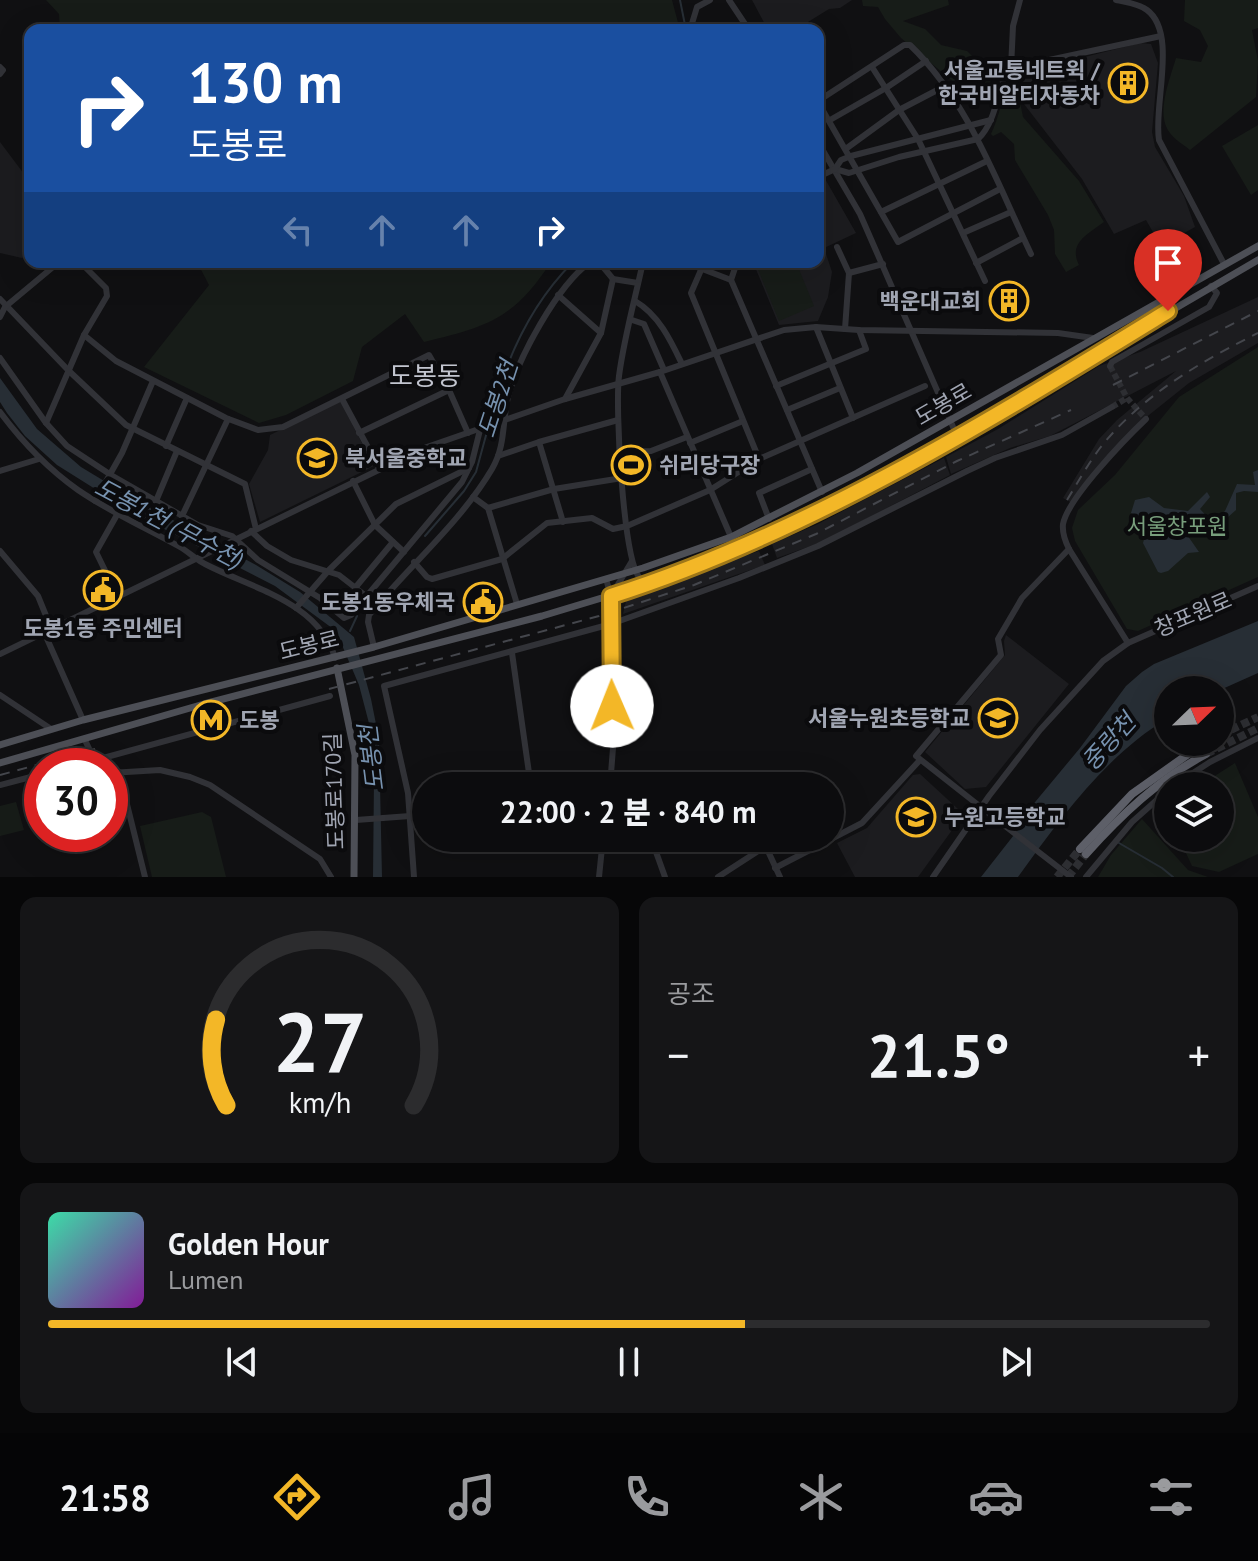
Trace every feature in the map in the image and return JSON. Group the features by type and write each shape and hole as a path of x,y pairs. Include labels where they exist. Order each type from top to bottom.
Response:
{"highway":[{"path":"1083,852 1142,797 1196,756"}],"main road":[{"name":"도봉로","path":"0,745 83,720 339,657 606,579 634,566 731,537 822,492 1258,246"},
{"name":"도봉로","path":"0,763 192,707 375,661 648,584 775,533 957,436 1258,260"},
{"name":"도봉로170길","path":"339,657 354,740 361,820 354,877"}],"street":[{"path":"692,24 697,7 710,0"},
{"path":"729,0 745,24"},
{"path":"1011,68 1013,26 1020,0"},
{"path":"1116,0 1146,9 1160,28 1164,57 1157,126 1159,140 1224,264"},
{"path":"824,174 851,156 978,139 987,132 1007,69 1161,36"},
{"path":"824,97 904,45 910,45 926,61 971,125 1031,254"},
{"path":"830,120 926,61"},
{"path":"872,67 921,145 985,281"},
{"path":"847,148 899,110 945,86"},
{"path":"824,110 898,242 1000,189"},
{"path":"835,169 849,173 991,120"},
{"path":"824,152 854,202 883,264 957,436"},
{"path":"881,212 987,161"},
{"path":"963,233 1011,212"},
{"path":"976,263 1023,238"},
{"path":"837,247 849,273 845,329"},
{"path":"849,273 883,264"},
{"path":"0,317 5,307 52,268"},
{"path":"46,423 84,335 107,296 106,288 86,268"},
{"path":"373,647 368,617 473,497 498,456 508,397 530,344 558,295 583,268"},
{"path":"604,268 613,279 638,283"},
{"path":"642,268 619,384 618,420 627,526 634,566 639,577 648,584"},
{"path":"697,268 731,280"},
{"path":"735,268 731,280 822,492"},
{"path":"701,270 691,293 759,459"},
{"path":"565,399 601,333 613,279"},
{"path":"1110,366 1112,362 1209,307 1217,293 1211,286"},
{"path":"558,295 601,333"},
{"path":"0,299 114,416 133,430 245,484 254,530 267,546 291,560 329,570 366,596"},
{"path":"635,301 669,336 682,364"},
{"path":"632,320 644,324 731,537"},
{"path":"0,654 424,448 565,399 798,327 1058,333 1094,338"},
{"path":"816,327 853,418"},
{"path":"776,386 866,349 859,330"},
{"path":"84,335 116,361 228,419 258,430 283,427 429,355 468,433"},
{"path":"0,358 61,441 110,476 182,516 234,540 258,560 344,618 351,615 462,482 481,429"},
{"path":"96,499 133,430 153,381"},
{"path":"414,562 432,579 502,559 543,525 592,518 613,529 627,526 710,490 759,459 925,386"},
{"path":"787,410 840,388"},
{"path":"359,433 449,390"},
{"path":"166,446 187,398"},
{"path":"342,399 379,468"},
{"path":"414,877 405,775 384,686 611,624 812,549 967,471 1062,435 1112,407"},
{"path":"0,412 39,459 96,499 297,607 326,634 339,657"},
{"path":"182,516 228,419"},
{"path":"1128,643 1069,549 1063,524 1070,508 1118,447 1146,419"},
{"path":"498,456 618,420"},
{"path":"620,452 651,451 743,421"},
{"path":"539,442 563,522"},
{"path":"156,501 177,451"},
{"path":"0,471 39,459"},
{"path":"297,607 329,570 404,499 469,468"},
{"path":"769,519 759,493 812,469"},
{"path":"488,508 554,489 622,478"},
{"path":"353,481 375,525 404,552"},
{"path":"473,497 488,508 517,604"},
{"path":"117,595 96,552 118,513"},
{"path":"355,588 393,542"},
{"path":"775,868 862,823 1001,655 998,639 1022,598 1069,549"},
{"path":"0,551 38,596 83,720"},
{"path":"611,596 624,573"},
{"path":"606,579 611,596 611,772"},
{"name":"창포원로","path":"933,877 1040,730 1088,676 1128,643 1258,586"},
{"path":"512,653 528,772"},
{"path":"0,695 51,729"},
{"path":"128,754 330,696"},
{"path":"1194,772 1258,738"},
{"path":"85,740 88,748"},
{"path":"918,758 1071,877"},
{"path":"128,772 166,770 210,785 320,859 331,877"},
{"path":"0,785 24,779"},
{"path":"1086,877 1132,822 1154,802"},
{"path":"128,808 145,877"},
{"path":"361,820 408,816"},
{"path":"599,877 602,852"},
{"path":"656,852 665,877"},
{"path":"718,877 757,852"},
{"path":"768,852 780,877"}],"shaded area":[{"path":"752,0 852,0 805,24 765,24"},
{"path":"1140,43 1151,44 1158,63 1152,132 1155,147 1184,196 1195,227 1161,246 1146,220 1114,234 1082,179 1017,95 1014,75"},
{"path":"0,142 24,174 24,258 0,253"},
{"path":"824,177 856,233 824,248"},
{"path":"824,248 832,272 828,297 818,321 779,325 755,268 824,268"},
{"path":"1258,297 1258,343 1189,383 1139,423 1072,503 1063,498 1099,439 1176,371 1050,436 1010,448 951,474 946,457 998,429 1099,366 1140,352"},
{"name":"북서울중학교","path":"340,401 374,466 260,522 249,484 268,450 270,435"},
{"path":"944,458 950,475 822,542 777,558 772,544 818,524"},
{"path":"759,551 765,565 623,614 627,597"},
{"name":"서울누원초등학교","path":"1006,635 1069,684 986,787 965,789 925,752 1005,655"},
{"name":"누원고등학교","path":"920,774 958,809 955,826 918,877 855,877 842,852 844,840 867,828 913,775"}],"green space":[{"path":"46,0 672,0 678,24 60,24 59,14"},
{"path":"862,0 948,0 949,5 903,21 925,29 941,45 967,51 994,78 991,97 978,92 968,94 901,38 878,7 863,6"},
{"path":"1185,0 1258,0 1258,28 1252,30 1258,61 1256,97 1190,150 1170,133 1164,116 1165,96 1176,58 1201,62 1208,46 1200,30 1184,21"},
{"path":"1009,86 1020,102 1023,117 1079,181 1104,222 1081,240 1076,251 1079,265 1066,272 1055,254 1054,230 1048,215 1015,160 1014,144 1001,132 991,134"},
{"path":"1258,125 1258,190 1251,195 1222,146"},
{"path":"200,268 547,268 511,308 497,318 465,331 424,342 405,314 362,347 353,381 286,415 259,423 144,367 209,285"},
{"path":"757,268 798,268 814,306 779,321"},
{"name":"서울창포원","path":"1258,347 1258,577 1138,631 1127,629 1075,541 1072,528 1078,510 1115,475 1179,397"},
{"path":"1235,763 1258,817 1258,854 1219,872 1192,866 1186,852 1234,852 1234,772 1221,772"},
{"path":"16,802 24,830 0,836 0,806"},
{"path":"202,812 211,817 226,877 152,877 140,826"},
{"path":"1142,819 1154,832 1154,852 1172,852 1188,870 1208,877 1098,877 1111,855"}],"water":[{"name":"도봉천","path":"0,378 37,429 81,467 300,592 354,637 379,739 382,877 373,877 371,731 359,685 336,631 275,586 135,514 57,465 25,436 7,413 0,402"},
{"path":"1258,470 1258,492 1236,493 1236,510 1220,524 1218,531 1202,537 1193,518 1177,515 1176,519 1199,552 1188,553 1168,571 1158,572 1143,543 1147,529 1145,522 1131,513 1135,500 1149,497 1164,508 1188,511 1207,492 1210,497 1200,509 1212,522 1225,511 1237,484 1255,485 1253,472"},
{"name":"중랑천","path":"1258,621 1258,673 1234,684 1234,676 1154,676 1154,727 1124,751 1085,790 1018,877 981,877 1021,826 1021,819 1126,686 1154,664"}],"waterway":[{"name":"도봉2천","path":"680,0 685,24"},
{"name":"도봉2천","path":"490,422 503,378 521,336 544,297 568,268"},
{"name":"도봉2천","path":"425,536 464,491 476,472 488,428"},
{"name":"도봉2천","path":"350,631 357,616"},
{"path":"1119,843 1173,877"}],"tunnel":[{"path":"1110,366 1127,398 1146,419"},
{"path":"1112,407 1127,398"},
{"path":"1234,728 1258,717"},
{"path":"1234,740 1258,728"},
{"path":"1057,877 1080,849"},
{"path":"1068,877 1086,854"}],"railway":[{"path":"1113,385 1258,311"},
{"path":"1067,500 1100,448 1134,412 1193,368 1258,333"},
{"path":"329,689 599,616 694,585 816,534 957,461 1071,410"},
{"path":"0,775 24,768"}],"place":[{"name":"서울교통네트윅 / 한국비알티자동차","path":"1128,83"},
{"name":"백운대교회","path":"1009,301"},
{"name":"북서울중학교","path":"317,458"},
{"name":"쉬리당구장","path":"631,465"},
{"name":"도봉1동 주민센터","path":"103,590"},
{"name":"도봉1동우체국","path":"483,602"},
{"name":"서울누원초등학교","path":"998,718"},
{"name":"도봉","path":"211,720"},
{"name":"누원고등학교","path":"916,817"}],"district":[{"name":"도봉동","path":"425,376"}],"route":[{"path":"612,706 611,596 735,551 828,506 957,436 1168,311"}],"water label":[{"name":"도봉1천 (무수천)","path":"169,524"}]}
